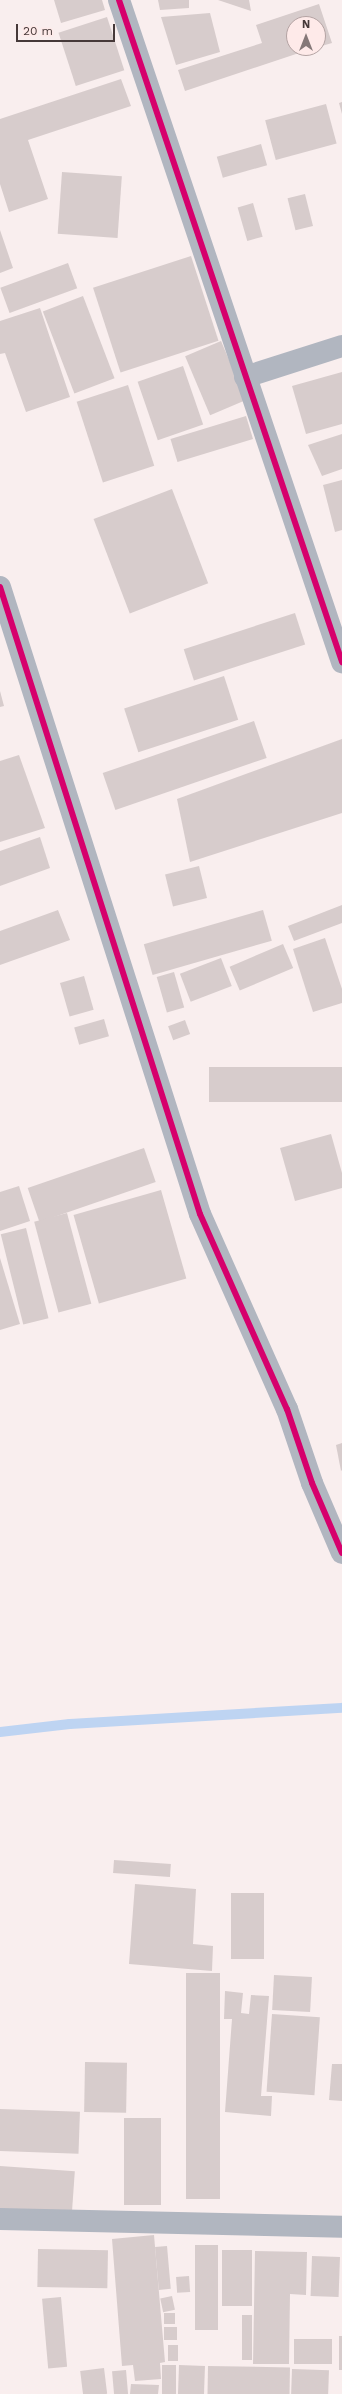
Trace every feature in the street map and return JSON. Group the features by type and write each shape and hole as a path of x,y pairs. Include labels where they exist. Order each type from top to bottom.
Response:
{"street":[{"path":"119,0 245,377 341,656"},
{"path":"245,377 342,346"},
{"path":"0,586 200,1214 287,1409 312,1483 342,1553"},
{"path":"0,2219 342,2227"}],"building":[{"path":"54,0 102,0 105,10 61,23"},
{"path":"158,0 189,0 189,8 160,10"},
{"path":"218,0 249,0 251,11"},
{"path":"319,4 323,16 286,16 286,56 290,56 185,91 178,70 262,43 256,25"},
{"path":"210,13 220,52 176,65 161,17"},
{"path":"107,17 124,70 76,86 58,33"},
{"path":"326,25 332,43 326,45"},
{"path":"121,79 131,106 28,140 48,199 9,212 0,184 0,119"},
{"path":"342,102 342,114 339,103"},
{"path":"326,104 337,144 276,160 265,120"},
{"path":"261,144 267,165 223,178 217,157"},
{"path":"62,172 122,176 118,238 58,234"},
{"path":"305,194 313,226 296,230 288,198"},
{"path":"253,203 263,237 247,241 238,207"},
{"path":"0,230 13,268 0,273"},
{"path":"191,256 219,341 121,372 93,288"},
{"path":"68,263 77,288 10,313 0,288"},
{"path":"83,296 115,378 74,394 43,311"},
{"path":"40,308 70,397 26,412 5,353 0,354 0,321"},
{"path":"221,341 246,400 210,415 185,356"},
{"path":"183,366 203,425 158,440 138,382"},
{"path":"342,372 342,424 306,434 292,386"},
{"path":"128,385 154,466 103,483 77,402"},
{"path":"246,416 253,439 177,462 170,439"},
{"path":"342,434 342,469 322,476 308,445"},
{"path":"342,480 342,530 335,532 323,485"},
{"path":"172,489 208,583 130,613 94,519"},
{"path":"295,613 305,644 194,681 184,649"},
{"path":"224,676 238,720 138,752 124,708"},
{"path":"0,691 4,706 0,707"},
{"path":"254,721 267,758 115,810 103,773"},
{"path":"342,739 342,813 190,862 177,799"},
{"path":"19,755 45,828 0,842 0,761"},
{"path":"40,837 50,868 0,886 0,851"},
{"path":"199,866 207,898 173,906 165,874"},
{"path":"342,905 342,923 294,941 288,926"},
{"path":"58,910 70,940 0,965 0,931"},
{"path":"263,910 272,941 153,975 144,944"},
{"path":"325,938 342,989 342,1003 313,1012 293,949"},
{"path":"283,944 293,968 240,991 230,967"},
{"path":"221,958 232,986 191,1002 180,974"},
{"path":"174,972 184,1008 167,1013 157,977"},
{"path":"84,976 94,1010 70,1017 60,983"},
{"path":"104,1019 109,1036 79,1045 74,1028"},
{"path":"185,1020 190,1034 173,1040 168,1026"},
{"path":"209,1067 342,1067 342,1102 209,1102"},
{"path":"331,1134 342,1173 342,1188 295,1201 280,1148"},
{"path":"144,1148 156,1182 39,1222 28,1188"},
{"path":"19,1186 30,1221 0,1231 0,1192"},
{"path":"161,1190 186,1278 99,1304 74,1215"},
{"path":"67,1213 91,1304 58,1313 34,1222"},
{"path":"26,1228 48,1318 23,1325 1,1234"},
{"path":"0,1258 20,1324 0,1330"},
{"path":"342,1443 342,1470 341,1471 336,1445"},
{"path":"114,1860 171,1864 170,1877 113,1873"},
{"path":"135,1884 196,1889 193,1944 213,1946 212,1971 129,1964"},
{"path":"231,1893 264,1893 264,1959 231,1959"},
{"path":"186,1973 220,1973 220,2199 186,2199"},
{"path":"274,1975 312,1977 310,2012 272,2010"},
{"path":"225,1991 243,1993 241,2013 249,2014 251,1995 269,1996 261,2096 272,2096 271,2116 225,2112 232,2019 224,2019"},
{"path":"272,2014 320,2017 314,2095 267,2092"},
{"path":"85,2062 127,2063 126,2113 84,2112"},
{"path":"332,2064 342,2064 342,2101 329,2100"},
{"path":"0,2109 80,2112 78,2154 0,2151"},
{"path":"124,2118 161,2118 161,2205 124,2205"},
{"path":"0,2166 75,2171 71,2227 0,2222"},
{"path":"154,2235 165,2362 160,2363 161,2379 135,2381 133,2365 122,2366 112,2239"},
{"path":"195,2245 218,2245 218,2330 195,2330"},
{"path":"167,2246 171,2289 159,2290 155,2247"},
{"path":"38,2249 108,2250 107,2288 37,2287"},
{"path":"222,2250 252,2250 252,2306 222,2306"},
{"path":"255,2251 307,2252 306,2295 290,2294 289,2364 253,2364"},
{"path":"312,2256 340,2257 339,2297 311,2296"},
{"path":"189,2276 190,2292 177,2293 176,2277"},
{"path":"172,2296 175,2310 163,2312 160,2298"},
{"path":"61,2297 67,2367 48,2368 42,2299"},
{"path":"164,2313 175,2313 175,2324 164,2324"},
{"path":"242,2315 252,2315 252,2360 242,2360"},
{"path":"164,2327 177,2327 177,2340 164,2340"},
{"path":"339,2336 342,2336 342,2370 339,2370"},
{"path":"294,2339 332,2339 332,2364 294,2364"},
{"path":"168,2345 178,2345 178,2361 168,2361"},
{"path":"162,2365 176,2365 176,2394 162,2394"},
{"path":"179,2365 205,2366 204,2394 178,2394"},
{"path":"208,2366 290,2367 290,2394 208,2394"},
{"path":"104,2368 107,2394 83,2394 80,2371"},
{"path":"292,2369 329,2370 328,2394 291,2394"},
{"path":"126,2370 128,2394 114,2394 112,2371"},
{"path":"131,2384 159,2385 158,2394 130,2394"}],"waterway":[{"path":"0,1732 70,1724 342,1708"}],"cycle path":[{"path":"119,0 342,662"},
{"path":"0,587 200,1214 287,1409 312,1483 342,1553"}]}
